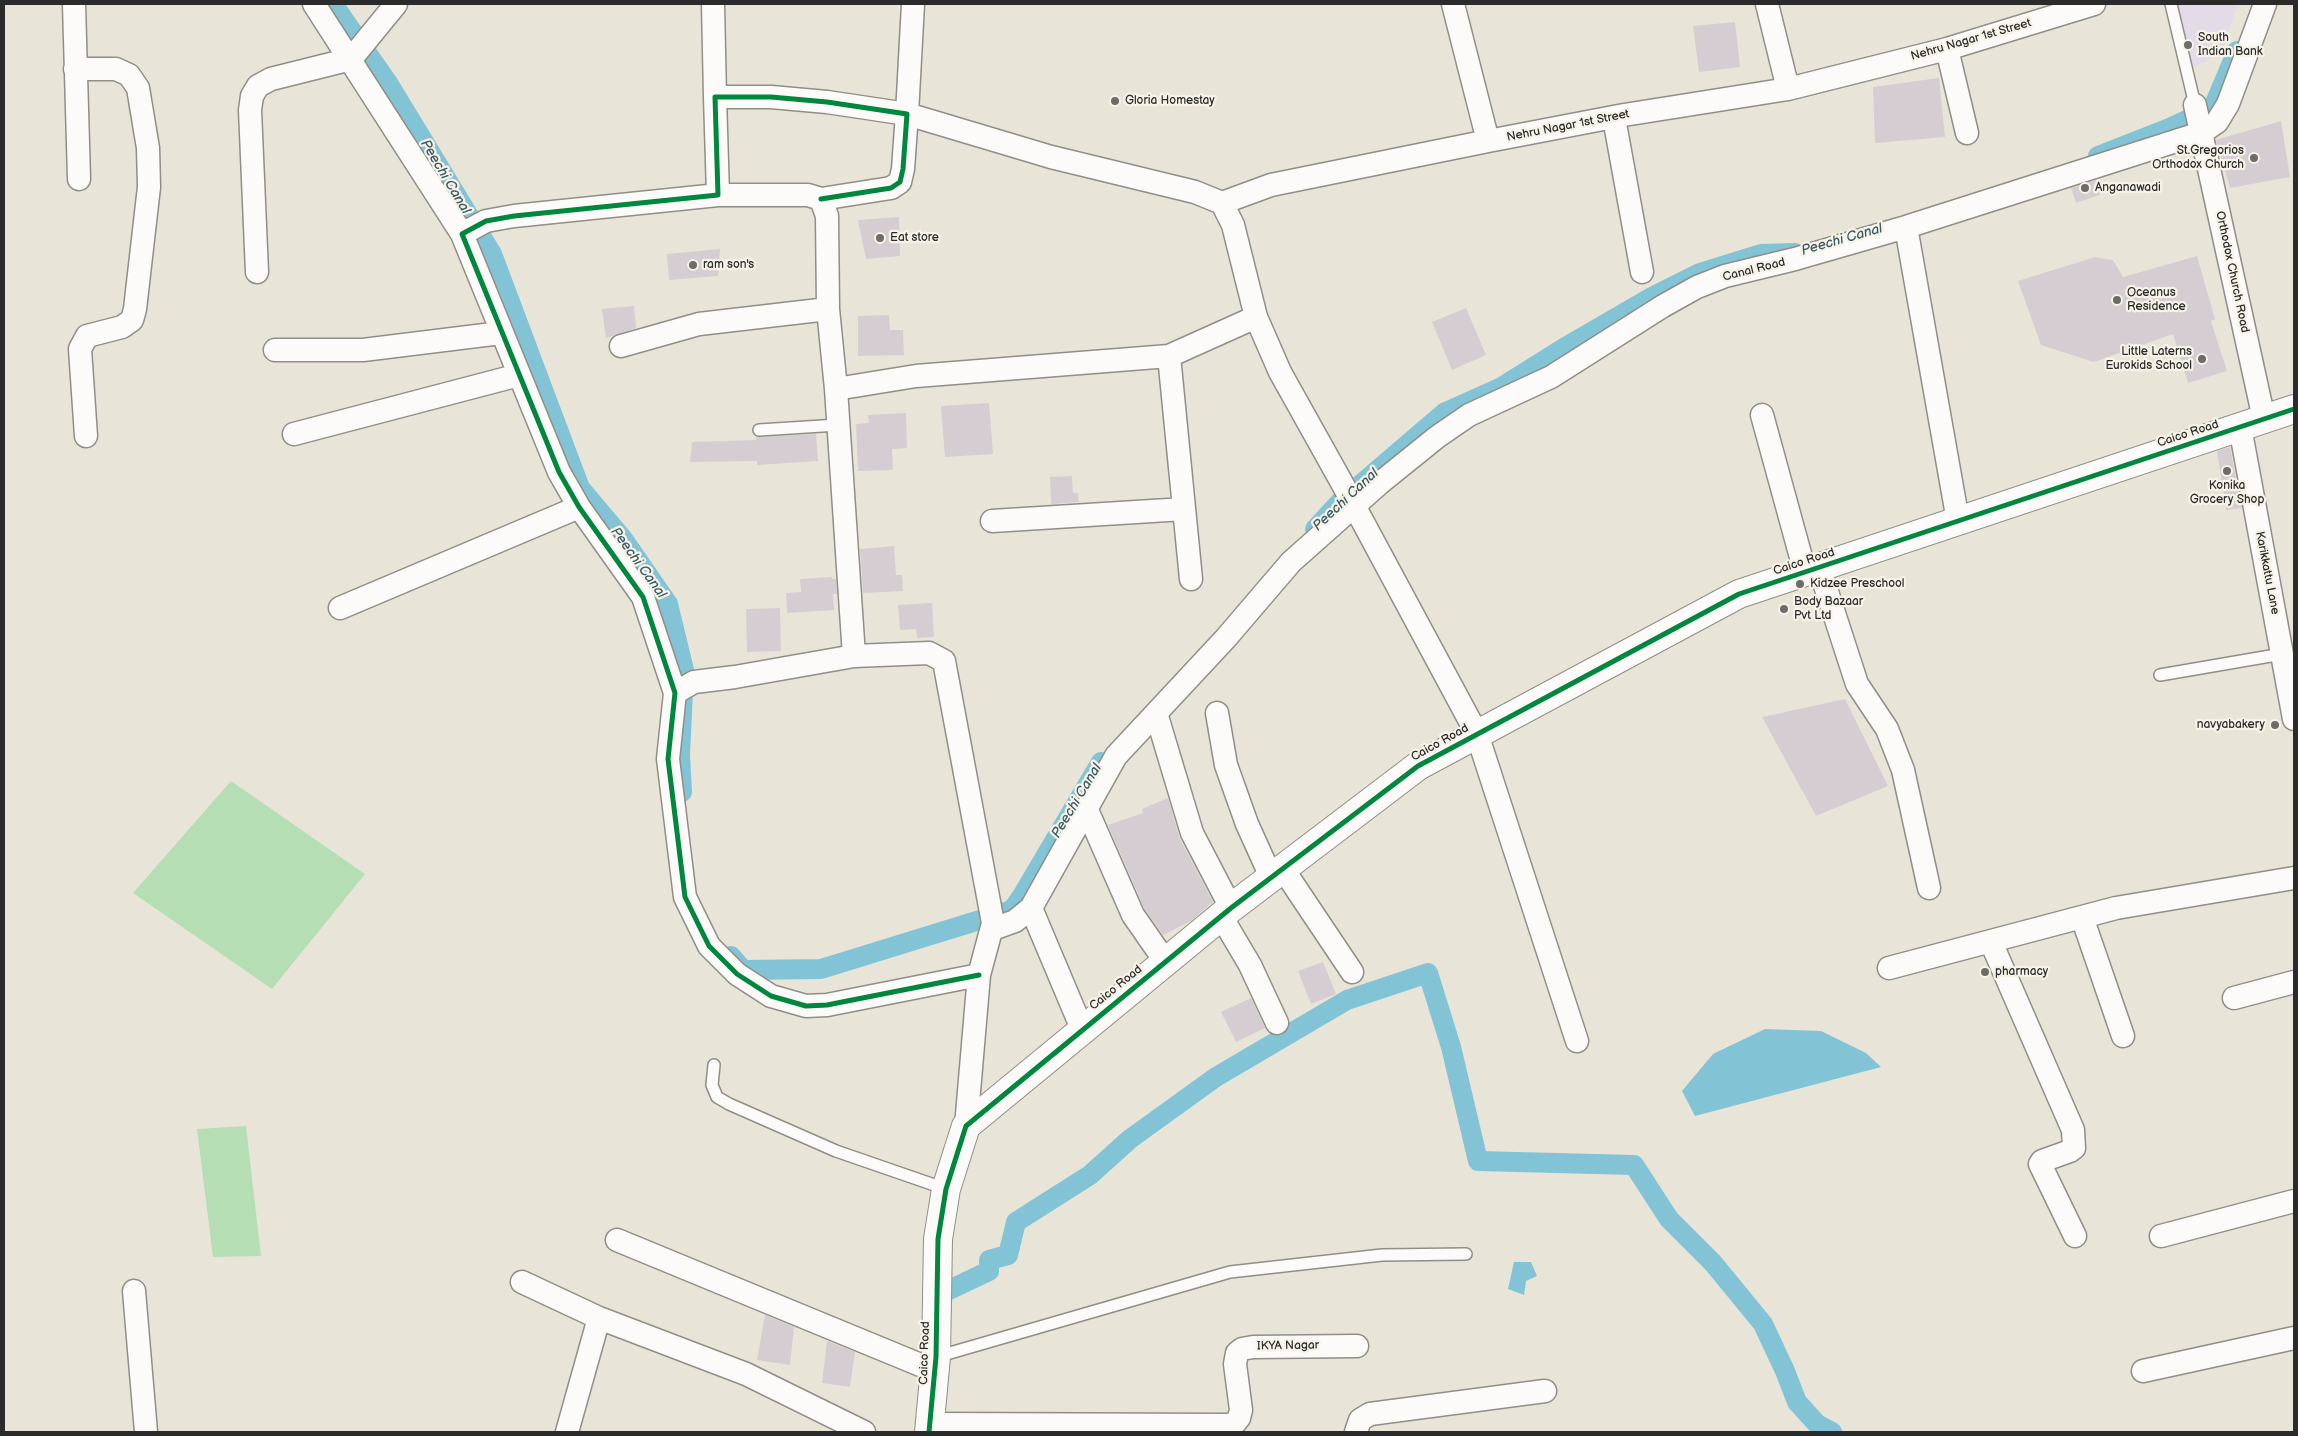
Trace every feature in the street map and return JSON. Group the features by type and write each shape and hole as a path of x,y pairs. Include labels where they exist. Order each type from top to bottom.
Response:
{"street":[{"path":"74,4 79,179"},
{"path":"314,4 350,59 472,229 501,333 540,422 559,472 579,508 643,597 675,693 668,759 685,897 709,946 737,974 771,996 806,1006 828,1005 979,975"},
{"path":"257,272 250,110 252,96 258,86 271,79 350,59 396,4"},
{"path":"713,4 718,195"},
{"path":"472,229 514,216 718,195 808,195 821,199 891,188 900,182 907,114 913,4"},
{"path":"1453,4 1488,141"},
{"path":"1767,4 1788,89"},
{"name":"Nehru Nagar 1st Street","path":"1222,204 1271,185 1488,141 1788,89 1947,49 2094,4"},
{"path":"2199,121 2217,122 2228,104 2265,4"},
{"path":"1947,49 1967,133"},
{"path":"75,69 116,69 129,75 138,88 143,112 149,168 145,236 132,320 122,327 86,336 80,349 86,436"},
{"path":"715,97 770,97 827,102 907,114 1051,157 1195,192 1222,204 1233,225 1256,317 1280,372 1477,734 1577,1041"},
{"path":"1614,118 1642,272"},
{"name":"Canal Road","path":"1031,908 1116,756 1226,638 1349,497 1469,415 1551,377 1663,306 1697,287 1725,276 1795,259 1906,227 2199,121"},
{"name":"Orthodox Church Road","path":"2199,121 2252,423"},
{"path":"821,199 827,216 828,309 836,389 854,656"},
{"path":"1906,227 1958,521"},
{"path":"621,346 699,324 828,309"},
{"path":"836,389 916,376 1169,356 1256,317"},
{"path":"275,350 363,350 501,333"},
{"path":"1169,356 1191,579"},
{"path":"294,434 519,376"},
{"name":"Caico Road","path":"930,1428 936,1364 938,1239 946,1189 966,1126 1226,912 1418,766 1739,594 2294,409"},
{"path":"1762,416 1812,570 1857,684 1887,729 1903,770 1929,888"},
{"name":"Karikkattu Lane","path":"2252,423 2282,654 2294,719"},
{"path":"340,608 579,508"},
{"path":"992,521 1184,509"},
{"path":"675,693 694,682 735,677 854,656 929,653 944,661 992,919 979,975 966,1126"},
{"path":"1156,713 1192,833 1277,1023"},
{"path":"1217,713 1226,765 1247,824 1277,873 1352,972"},
{"path":"1087,810 1133,915 1165,961"},
{"path":"1889,968 2116,908 2294,878"},
{"path":"992,919 1015,921 1031,908 1082,1029"},
{"path":"2082,917 2123,1036"},
{"path":"1991,942 2072,1130 2074,1148 2042,1161 2040,1164 2075,1236"},
{"path":"2234,998 2294,982"},
{"path":"2161,1236 2294,1201"},
{"path":"617,1240 936,1364"},
{"path":"522,1282 599,1318 746,1374 864,1432"},
{"path":"134,1291 146,1432"},
{"path":"567,1432 599,1318"},
{"path":"2143,1371 2294,1338"},
{"name":"IKYA Nagar","path":"930,1428 1228,1425 1235,1423 1239,1418 1241,1410 1235,1364 1237,1353 1242,1349 1253,1346 1357,1346"},
{"path":"1356,1432 1360,1420 1370,1414 1545,1391"}],"lane":[{"path":"2171,4 2199,121"},
{"path":"759,430 838,425"},
{"path":"2160,675 2282,654"},
{"path":"714,1065 712,1085 717,1097 729,1104 836,1150 946,1189"},
{"path":"936,1364 1230,1272 1382,1255 1466,1254"}],"shaded area":[{"path":"2178,4 2238,4 2221,53 2187,72"}],"green space":[{"path":"231,781 365,874 272,989 133,893"},
{"path":"246,1126 261,1256 213,1257 197,1129"}],"water":[{"path":"1765,1029 1821,1031 1866,1053 1881,1067 1695,1116 1682,1091 1713,1054"},
{"path":"1514,1262 1531,1262 1537,1276 1526,1281 1524,1295 1508,1289"}],"building":[{"path":"1735,22 1740,67 1699,72 1693,26"},
{"path":"1939,78 1945,137 1875,143 1873,87"},
{"name":"St.Gregorios Orthodox Church","path":"2281,121 2290,177 2230,188 2216,140"},
{"name":"Anganawadi","path":"2096,180 2100,195 2076,203 2071,188"},
{"name":"Eat store","path":"899,217 900,256 866,259 858,220"},
{"name":"ram son's","path":"720,249 718,276 669,280 667,254"},
{"name":"Oceanus Residence","path":"2197,256 2215,319 2211,321 2227,371 2188,383 2173,334 2094,362 2041,345 2018,281 2095,257 2113,260 2123,277"},
{"path":"634,306 636,328 606,338 602,309"},
{"path":"1466,308 1486,355 1452,370 1432,322"},
{"path":"889,315 890,330 903,330 904,355 858,356 858,316"},
{"path":"989,403 993,454 945,457 941,406"},
{"path":"906,413 907,448 892,449 893,470 858,471 856,424 869,423 868,415"},
{"path":"816,434 818,461 757,465 757,461 690,462 692,442 756,440 756,437"},
{"path":"2230,447 2242,508 2226,510 2217,451"},
{"path":"1072,476 1073,493 1078,493 1079,502 1051,504 1050,477"},
{"path":"894,546 896,575 902,575 903,591 863,593 860,549"},
{"path":"832,577 832,579 836,579 837,594 833,594 834,610 787,613 786,593 801,592 800,579"},
{"path":"932,603 934,637 917,638 916,629 900,630 898,605"},
{"path":"780,608 781,651 747,652 746,609"},
{"path":"1845,699 1888,786 1816,816 1762,717"},
{"path":"1168,798 1180,839 1213,902 1191,921 1163,935 1144,908 1108,825 1143,813 1142,809"},
{"path":"1323,962 1336,994 1311,1004 1298,971"},
{"path":"1251,998 1265,1028 1236,1042 1221,1012"},
{"path":"765,1315 794,1327 790,1365 757,1360"},
{"path":"827,1341 855,1352 850,1387 822,1383"}],"waterway":[{"name":"Peechi Canal","path":"333,4 388,83 492,254 580,488 623,539 668,604 684,670 680,755 682,792"},
{"name":"Peechi Canal","path":"2098,156 2167,129 2213,108 2237,51"},
{"name":"Peechi Canal","path":"1315,529 1340,502 1444,413 1500,388 1652,297 1700,273 1761,254 1795,253"},
{"name":"Peechi Canal","path":"731,956 743,970 821,969 1012,910 1101,762"},
{"path":"949,1290 989,1271 989,1260 1008,1255 1016,1222 1090,1175 1130,1139 1216,1077 1347,1000 1428,973 1451,1047 1478,1161 1634,1165 1669,1219 1713,1263 1763,1324 1797,1402 1817,1424 1832,1432"}],"cycle path":[{"path":"821,199 891,188 900,182 903,169 907,114 827,102 771,97 715,97 718,195 514,216 486,221 462,234 559,472 579,507 643,597 675,693 668,759 685,897 709,946 737,974 771,996 806,1006 827,1005 979,975"},
{"path":"929,1432 936,1357 938,1239 946,1189 966,1126 1231,908 1418,766 1739,594 2294,409"}],"place":[{"name":"South Indian Bank","path":"2188,45"},
{"name":"Gloria Homestay","path":"1115,101"},
{"name":"St.Gregorios Orthodox Church","path":"2254,158"},
{"name":"Anganawadi","path":"2085,188"},
{"name":"Eat store","path":"880,238"},
{"name":"ram son's","path":"693,265"},
{"name":"Oceanus Residence","path":"2117,300"},
{"name":"Little Laterns Eurokids School","path":"2202,359"},
{"name":"Konika Grocery Shop","path":"2227,471"},
{"name":"Kidzee Preschool","path":"1800,584"},
{"name":"Body Bazaar Pvt Ltd","path":"1784,609"},
{"name":"navyabakery","path":"2275,725"},
{"name":"pharmacy","path":"1985,972"}]}
